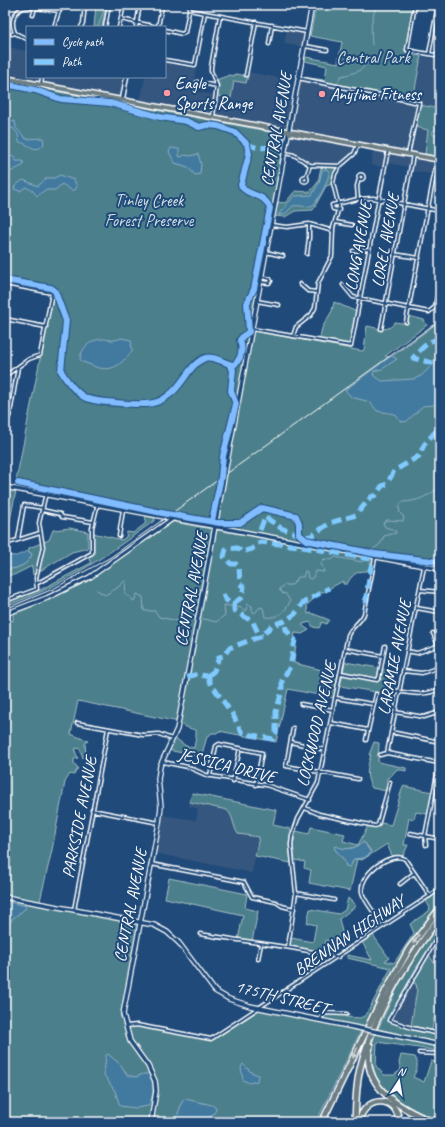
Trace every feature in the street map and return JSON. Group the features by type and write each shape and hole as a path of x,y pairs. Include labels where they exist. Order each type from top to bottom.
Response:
{"highway":[{"path":"322,1122 385,992 420,934 440,908"},
{"path":"357,1122 356,1094 369,1041 388,998 408,962 440,917"},
{"path":"388,998 370,1048 368,1060 371,1075 377,1086 386,1094 411,1111 433,1122"},
{"path":"326,1122 350,1065"},
{"path":"357,1122 366,1107 374,1102 389,1104 398,1116 399,1122"}],"main road":[{"path":"5,78 266,127 321,139 324,138 439,160"}],"street":[{"path":"54,26 61,5"},
{"path":"82,26 85,5"},
{"path":"105,26 109,5"},
{"path":"119,26 124,5"},
{"path":"136,26 140,5"},
{"path":"166,30 184,33 190,5"},
{"name":"CENTRAL AVENUE","path":"151,1122 156,1091 155,1081 148,1066 130,1041 123,1014 159,823 161,807 158,779 161,762 177,728 216,527 312,5"},
{"path":"414,5 407,50 440,56"},
{"path":"429,54 438,5"},
{"path":"26,39 13,34 12,20 15,13 21,6 60,11"},
{"path":"158,26 162,6"},
{"path":"34,15 35,8"},
{"path":"189,10 307,32"},
{"path":"166,60 194,65 205,13"},
{"path":"213,118 217,86 211,71 211,67 220,16"},
{"path":"121,19 153,26"},
{"path":"246,75 256,22"},
{"path":"269,44 272,25"},
{"path":"304,46 327,50"},
{"path":"41,85 42,78"},
{"path":"122,100 127,78"},
{"name":"LOREL AVENUE","path":"298,78 419,103 381,329"},
{"path":"197,82 217,86"},
{"path":"252,329 293,336 296,327 314,311 319,281 332,256 333,231 339,210 339,203 333,180 340,166 351,157 358,145"},
{"name":"LONG AVENUE","path":"293,336 351,346 388,150"},
{"path":"285,153 294,155 310,165 340,166"},
{"path":"406,322 439,160"},
{"path":"306,177 310,165"},
{"path":"358,199 356,186 359,179"},
{"path":"339,210 331,207 333,204 358,199 379,199 440,211"},
{"path":"335,222 352,225"},
{"path":"307,254 309,224"},
{"path":"272,225 287,227 309,224 333,231"},
{"path":"353,251 369,249"},
{"path":"266,252 283,256"},
{"path":"394,254 419,258"},
{"path":"344,285 349,294 353,297 429,312 433,310 440,280"},
{"path":"5,284 52,293 39,357 29,359 5,376"},
{"path":"300,284 308,291 317,292"},
{"path":"257,301 279,305"},
{"path":"5,319 46,327"},
{"path":"5,426 10,414 18,367"},
{"path":"5,486 172,519"},
{"path":"5,601 37,590 36,584 43,547 39,523 46,494"},
{"path":"98,504 123,510 440,569"},
{"path":"36,584 92,553 93,522 98,504"},
{"path":"18,539 24,505 60,514 62,517 93,522"},
{"path":"119,536 123,510"},
{"path":"5,614 47,598 90,577 172,519"},
{"path":"5,544 40,533"},
{"name":"LOCKWOOD AVENUE","path":"288,947 296,893 292,839 298,819 310,800 321,773 345,649 350,630 361,620 364,614 375,556"},
{"name":"LARAMIE AVENUE","path":"387,753 424,566"},
{"path":"420,590 440,592"},
{"path":"416,608 440,612"},
{"path":"407,650 417,652 439,645 433,632"},
{"path":"340,673 377,680 379,678 385,646"},
{"path":"345,649 383,656"},
{"path":"403,671 422,673 440,667"},
{"path":"390,690 422,695 440,689"},
{"path":"366,740 376,694"},
{"path":"336,698 373,704"},
{"path":"301,704 333,710"},
{"path":"395,712 424,717 440,712"},
{"path":"78,723 143,735 159,734 172,740"},
{"path":"330,723 368,730"},
{"name":"PARKSIDE AVENUE","path":"74,910 108,728"},
{"path":"293,728 286,766 358,779"},
{"path":"392,732 440,742"},
{"path":"291,742 326,750"},
{"path":"210,776 217,744 240,748 262,753 256,785"},
{"path":"233,781 240,748"},
{"path":"380,755 387,753 439,763"},
{"path":"426,845 425,836 440,759"},
{"name":"JESSICA DRIVE","path":"161,762 188,767 210,776 256,785 266,785 310,800"},
{"path":"305,808 323,815 374,826 378,825 390,782"},
{"path":"92,810 159,823"},
{"path":"410,833 440,839"},
{"path":"384,926 362,893 365,876 394,856 405,859 430,896"},
{"path":"151,864 244,882 252,897 276,902 282,906 294,909"},
{"path":"400,884 414,873"},
{"name":"BRENNAN HIGHWAY","path":"125,1026 136,1025 212,1039 440,889"},
{"path":"296,893 334,900"},
{"name":"175TH STREET","path":"5,897 154,925 167,932 179,943 215,991 238,1002 440,1045"},
{"path":"440,933 389,1020 412,1028 440,1034"},
{"path":"200,934 338,956"},
{"path":"258,959 261,944"},
{"path":"320,1020 324,1013 347,1014"},
{"path":"419,1053 440,1054"}],"shaded area":[{"path":"287,29 305,32 303,47 284,44"},
{"path":"5,46 26,51 26,78 40,78 37,82 5,76"},
{"path":"421,56 440,60 440,109 420,105 416,127 428,130 425,154 291,130 301,77 413,99"},
{"path":"166,63 196,69 193,91 216,95 212,115 140,101 145,78 166,78"},
{"path":"248,72 281,78 277,98 291,101 286,128 215,115 218,96 231,98 234,81 246,83"},
{"path":"44,78 124,78 121,98 45,82"},
{"path":"15,121 16,128 26,139 43,138 44,144 38,148 32,148 19,142 18,134 13,128 5,128 5,124"},
{"path":"292,135 354,146 355,148 351,156 341,164 309,164 287,151 290,137"},
{"path":"171,148 179,149 179,156 181,157 185,155 190,156 198,154 201,164 200,174 195,175 188,167 175,163 169,152"},
{"path":"373,150 386,153 383,167 371,165"},
{"path":"391,153 438,162 436,175 408,170 409,167 387,163 388,154"},
{"path":"10,156 14,157 16,161 23,161 24,165 10,172 5,170 5,159"},
{"path":"326,169 329,171 328,179 321,194 313,205 293,206 285,214 278,215 294,196 312,195 319,183 322,170"},
{"path":"60,175 74,180 77,187 75,190 71,190 62,184 55,190 45,190 37,196 33,191 26,187 20,191 14,189 15,186 23,180 38,186 47,178 54,178"},
{"path":"121,338 131,340 132,351 123,361 114,367 104,369 98,368 80,360 84,348 91,342 98,339 114,340"},
{"path":"391,356 397,359 382,369 374,371 373,375 382,381 413,379 421,376 433,364 440,366 440,401 434,405 423,406 406,422 400,421 395,414 377,411 370,402 351,397 345,390"},
{"path":"28,551 32,554 25,564 13,569 5,569 5,555 16,556"},
{"path":"190,802 227,810 235,822 236,830 259,837 252,873 155,853 162,815 196,820 198,809 189,806"},
{"path":"364,842 371,853 364,858 354,859 350,867 346,866 344,860 334,848 336,846 350,848"},
{"path":"5,901 26,906 25,909 12,919 5,933"},
{"path":"440,935 440,975 438,975 428,954"},
{"path":"411,982 416,984 417,989 411,1026 390,1019"},
{"path":"108,1054 121,1065 127,1075 136,1077 143,1074 149,1074 152,1081 153,1090 152,1099 148,1106 136,1108 120,1106 115,1091 104,1075 106,1055"},
{"path":"243,1064 251,1072 258,1075 257,1081 249,1083 243,1080 241,1068"},
{"path":"185,1099 212,1105 216,1110 207,1122 182,1122 177,1117 182,1102"}],"green space":[{"path":"96,5 106,6 102,26 94,26"},
{"name":"Central Park","path":"316,5 353,5 363,7 363,5 413,5 405,51 408,54 421,56 413,100 301,77 325,80 327,66 305,61 306,57 338,63 342,42 310,36"},
{"path":"235,74 248,76 246,83 234,81 231,98 218,96 216,80 230,75 234,76"},
{"name":"Tinley Creek Forest Preserve","path":"5,82 284,134 270,227 250,330 362,351 364,350 367,326 386,329 395,322 408,324 409,316 424,320 427,325 385,356 391,357 440,321 440,567 15,486 53,293 5,283"},
{"path":"420,105 440,109 440,127 433,131 433,135 440,135 440,157 425,154 428,130 416,127"},
{"path":"321,167 336,168 332,184 326,186 313,210 295,211 285,217 274,216 277,202 285,203 295,191 310,192 318,182"},
{"path":"334,302 357,312 349,346 319,341 322,328 332,311"},
{"path":"5,489 16,491 6,540 5,539"},
{"path":"146,516 155,518 154,521 83,570 46,589 5,606 5,603 40,590 91,563 88,557 93,553 93,533 122,540 126,537 127,532 133,533 145,524"},
{"path":"173,522 371,558 371,564 367,571 355,574 347,584 343,584 343,581 319,594 307,605 308,614 311,613 329,620 326,624 322,622 319,628 313,627 310,622 303,624 303,626 309,630 302,634 295,633 294,638 296,641 294,663 326,671 326,673 339,675 334,698 288,689 276,742 219,731 217,733 212,733 207,737 201,757 168,750 175,738 186,746 194,748 196,730 184,726 179,722 78,701 71,734 88,741 85,743 86,756 83,758 80,749 76,748 75,751 78,758 74,759 74,763 78,768 74,775 70,774 65,782 52,850 39,905 136,923 138,926 122,1015 123,1024 213,1040 261,1009 361,1031 316,1122 5,1122 5,617 10,615 10,620 13,621 13,614 35,606 77,585 116,561"},
{"path":"70,528 88,532 88,548 72,552 33,575 32,566 14,575 5,575 5,569 17,568 25,564 32,554 28,551 29,548 49,540 53,530"},
{"path":"345,662 379,668 377,678 343,673"},
{"path":"382,669 393,671 388,694 340,686 343,675 376,681 380,678"},
{"path":"374,742 379,743 378,762 406,768 406,771 397,769 390,777 387,778 386,791 372,788 368,780 368,768 371,755 369,755"},
{"path":"403,786 432,792 428,814 416,812 414,819 409,818 404,845 408,845 403,856 392,856 387,844 362,860 357,859 350,891 309,883 311,870 304,868 305,862 295,860 293,846 296,831 309,834 311,827 345,834 343,841 358,845 368,826 375,827 381,823 391,825","holes":["364,842 371,851 364,858 354,859 350,867 346,866 344,860 334,848 352,848"]},
{"path":"192,793 276,810 273,825 291,829 289,844 291,863 255,856 259,837 238,834 227,810 190,802"},
{"path":"169,878 247,894 245,908 258,911 252,942 238,940 243,915 165,898"},
{"path":"440,891 440,904 405,952 383,989 366,1027 324,1020 322,1017 325,1014 346,1015 346,1017 360,1018 366,1015 391,968 347,958 347,955 372,960 362,942 373,935 389,958 385,961 394,963 414,933 410,924 429,911 430,908 426,901"},
{"path":"348,898 356,906 339,919 344,940 337,942 326,940 324,952 289,946 291,938 313,942 316,925 307,923 310,909 339,914 345,910"},
{"path":"440,920 440,931 415,970 388,1019 397,1025 440,1034 440,1043 378,1029 407,967"},
{"path":"428,954 438,968 438,975 440,975 440,1019 434,1018 432,1030 411,1026 417,989 416,984 411,982"},
{"path":"375,1034 440,1047 440,1051 377,1042 376,1066 384,1075 394,1075 401,1070 399,1063 401,1055 415,1057 417,1067 413,1077 424,1082 431,1061 440,1063 440,1122 428,1119 416,1113 381,1087 372,1070 371,1059"}],"waterway":[{"path":"97,5 104,7"},
{"path":"372,45 371,34 373,15 377,5"},
{"path":"98,26 105,7"},
{"path":"338,82 341,76 359,71 368,62 370,57"},
{"path":"370,552 381,543 384,536 396,533 395,530 385,527 383,523 387,520 403,521 404,517 400,513 399,507 402,502 422,498 440,487"},
{"path":"200,618 216,622 225,615 224,605 241,608 246,611 247,604 252,606 252,611 255,613 260,607 263,608 265,617 277,616 286,608 290,601 285,593 283,594 279,589 285,585 292,585 298,577 303,577 305,571 307,572 308,578 312,579 316,571 324,572 320,563 324,559 332,560 335,557 362,562 366,559"},
{"path":"97,590 105,595 117,588 126,580 125,594 134,601 137,594 143,597 144,611 155,611 159,617 178,621 182,615 197,617"}],"railway":[{"path":"5,609 53,589 111,557 440,320"}],"marked path":[{"path":"247,144 260,148 274,146 282,143 284,135"},
{"path":"440,339 436,339 428,343 413,358 440,365"},
{"path":"260,530 265,517 281,528 304,537 311,536 330,523 356,515 371,497 376,495 382,486 387,484 394,471 419,456 424,445 440,426"},
{"path":"234,603 241,598 244,587 240,584 239,567 236,564 231,564 224,557 226,549 237,548 242,552 252,549 260,542 298,546 370,559 372,561 364,609"},
{"path":"209,675 214,671 219,657 224,656 229,648 262,636 272,625 285,621 295,614 303,603 329,588"},
{"path":"223,594 225,599 231,604 234,603"},
{"path":"234,603 234,610 253,622 258,633 262,636"},
{"path":"209,675 209,681 233,715 242,733 273,739 276,733 276,712 282,691 282,680 290,667 295,640 286,630 285,621"},
{"path":"187,677 198,674 205,676 209,675"}],"cycle path":[{"path":"5,84 35,90 61,99 110,103 160,117 186,121 199,127 207,125 218,126 235,132 247,144 249,154 241,185 248,192 264,199 270,208 254,289 247,303 249,332 240,340 242,350 239,359 234,365 208,357 199,361 194,365 174,391 155,403 129,404 108,402 86,398 75,390 61,371 66,321 55,291 51,288 5,280"},
{"path":"212,521 221,477 223,456 236,404 231,391 233,370 229,364"},
{"path":"18,483 167,514 220,523 240,523 262,508 296,516 299,523 299,534 306,540 376,554 440,562"}],"place":[{"name":"Eagle Sports Range","path":"167,93"},
{"name":"Anytime Fitness","path":"322,94"}]}
